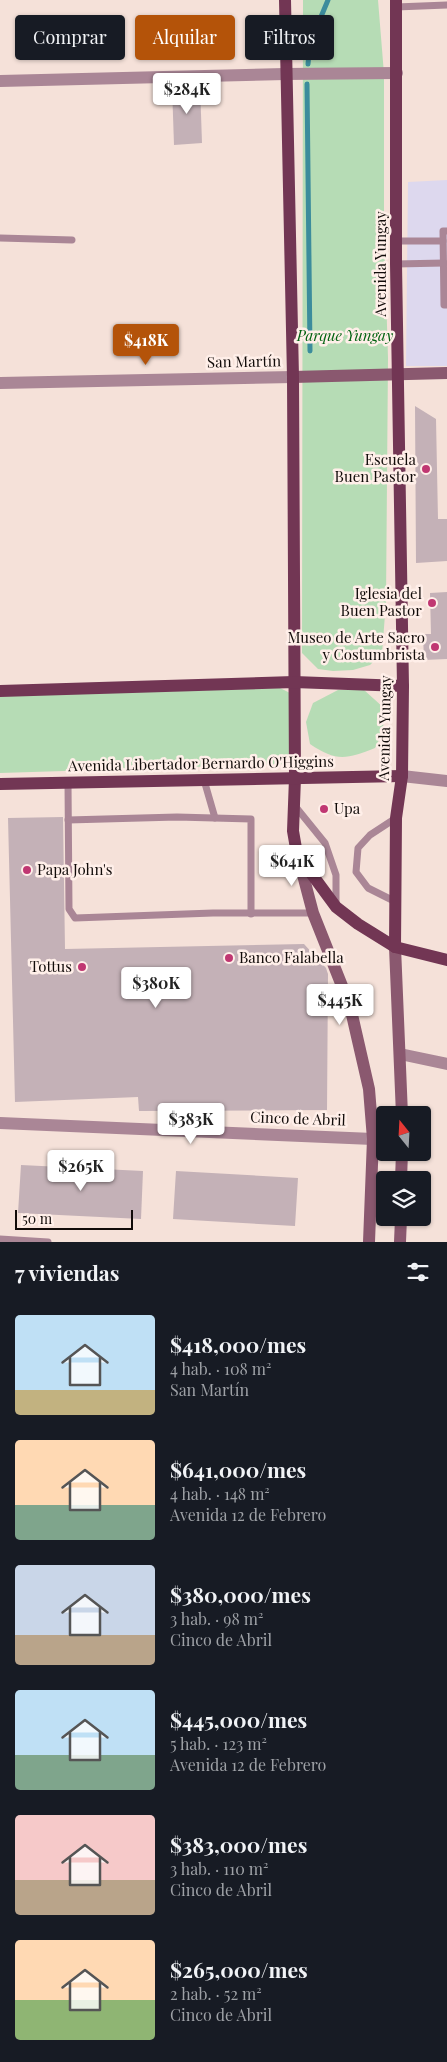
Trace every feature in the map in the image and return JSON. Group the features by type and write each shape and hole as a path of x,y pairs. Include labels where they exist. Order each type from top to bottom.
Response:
{"main road":[{"path":"285,0 285,74 293,377 295,778 293,831 298,854 336,907 358,924 395,947 447,960"},
{"name":"Avenida Yungay","path":"395,947 396,818 402,776 403,686 396,264 396,3"},
{"path":"0,691 294,682 403,686"},
{"name":"Avenida Libertador Bernardo O'Higgins","path":"0,784 402,776"}],"street":[{"path":"0,81 397,73"},
{"name":"San Martín","path":"0,383 447,373"},
{"path":"402,776 447,781"},
{"path":"298,854 313,913 350,1006 376,1125"},
{"path":"395,947 402,1106"},
{"path":"400,1054 447,1064"},
{"name":"Cinco de Abril","path":"0,1123 376,1140"},
{"path":"369,1242 377,1161"},
{"path":"400,1226 400,1242"}],"lane":[{"path":"396,3 447,5"},
{"path":"447,231 443,231 444,305 447,305"},
{"path":"0,238 72,240"},
{"path":"396,241 444,241"},
{"path":"396,264 444,263"},
{"path":"204,780 215,818"},
{"path":"68,783 69,909 75,918 313,913"},
{"path":"294,804 325,842 336,875 336,907"},
{"path":"68,820 106,817 251,819 251,914"},
{"path":"396,818 370,835 358,848 356,872 368,888 396,902"},
{"path":"0,1239 48,1242"}],"shaded area":[{"path":"447,180 447,366 406,366 408,182"}],"green space":[{"name":"Parque Yungay","path":"303,0 378,0 384,74 384,227 388,358 386,602 382,653 370,665 353,670 333,671 318,669 302,653 303,60 334,60 334,15 303,15"},
{"path":"280,688 290,693 293,755 288,764 0,773 0,696"},
{"path":"338,690 364,690 384,708 383,732 375,748 357,755 342,757 327,754 310,744 306,722 313,703"}],"building":[{"path":"200,85 202,143 174,145 172,86"},
{"name":"Escuela Buen Pastor","path":"415,406 436,419 438,519 447,519 447,561 416,563"},
{"path":"447,592 447,659 424,660 423,634 431,634 430,593"},
{"path":"63,817 65,949 304,944 326,968 328,974 327,1110 139,1111 138,1097 15,1102 8,818"},
{"path":"21,1165 143,1171 141,1219 18,1213"},
{"path":"176,1171 298,1178 295,1226 173,1219"}],"waterway":[{"path":"308,64 310,43 328,0"},
{"path":"307,84 310,351"}],"place":[{"name":"Escuela Buen Pastor","path":"426,469"},
{"name":"Iglesia del Buen Pastor","path":"432,603"},
{"name":"Museo de Arte Sacro y Costumbrista","path":"435,647"},
{"name":"Upa","path":"324,809"},
{"name":"Papa John's","path":"27,870"},
{"name":"Banco Falabella","path":"229,958"},
{"name":"Tottus","path":"82,967"}]}
